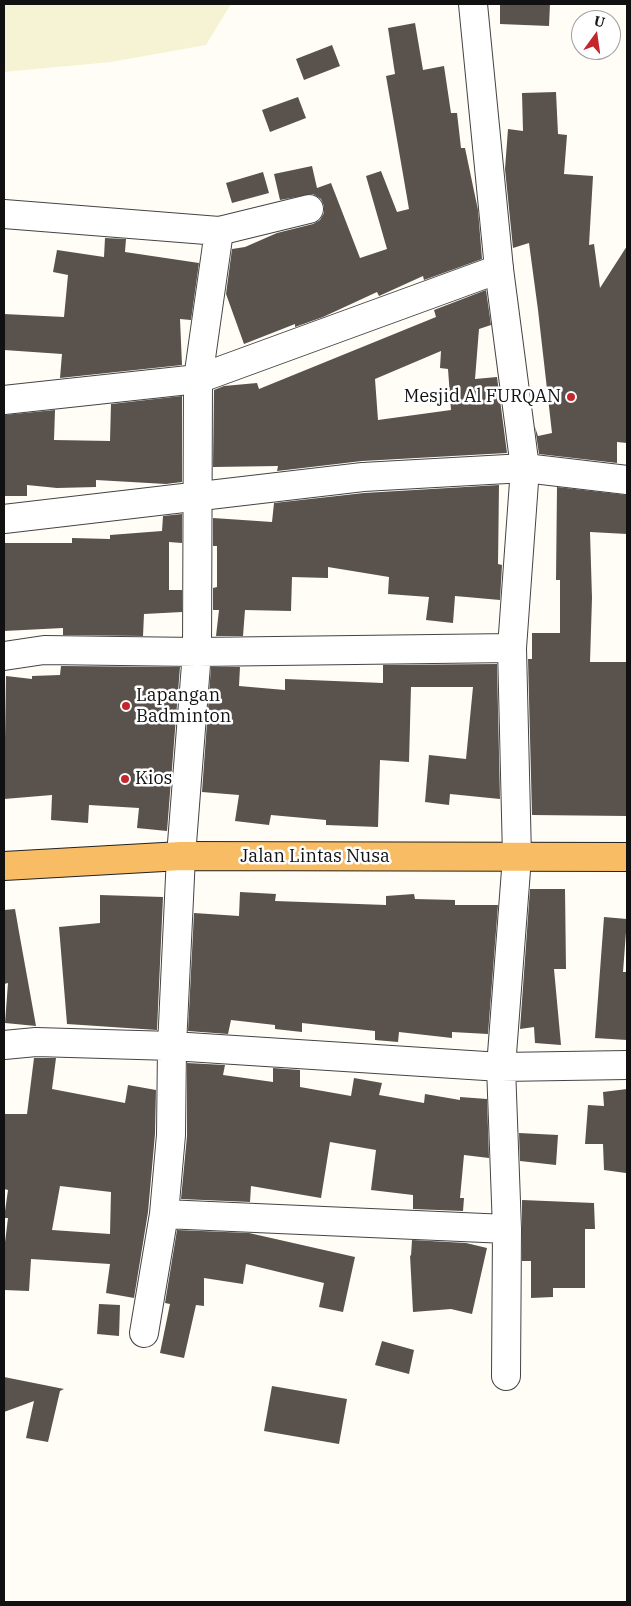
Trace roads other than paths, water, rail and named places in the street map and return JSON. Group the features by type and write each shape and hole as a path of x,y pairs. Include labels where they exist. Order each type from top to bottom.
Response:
{"highway":[{"name":"Jalan Lintas Nusa","path":"4,866 182,856 627,857"}],"street":[{"path":"473,4 499,269 525,468 512,648 517,857 501,1067 506,1229 506,1376"},
{"path":"4,214 219,231 309,209"},
{"path":"144,1333 164,1214 171,1135 172,1046 182,856 197,652 198,379 219,231"},
{"path":"4,400 198,379 499,269"},
{"path":"4,519 198,498 348,478 525,468 627,480"},
{"path":"4,656 44,650 197,652 512,648"},
{"path":"4,1045 36,1042 172,1046 501,1067 627,1065"},
{"path":"164,1214 506,1229"}],"place":[{"name":"Mesjid Al FURQAN","path":"571,397"},
{"name":"Lapangan Badminton","path":"126,706"},
{"name":"Kios","path":"125,779"}]}
